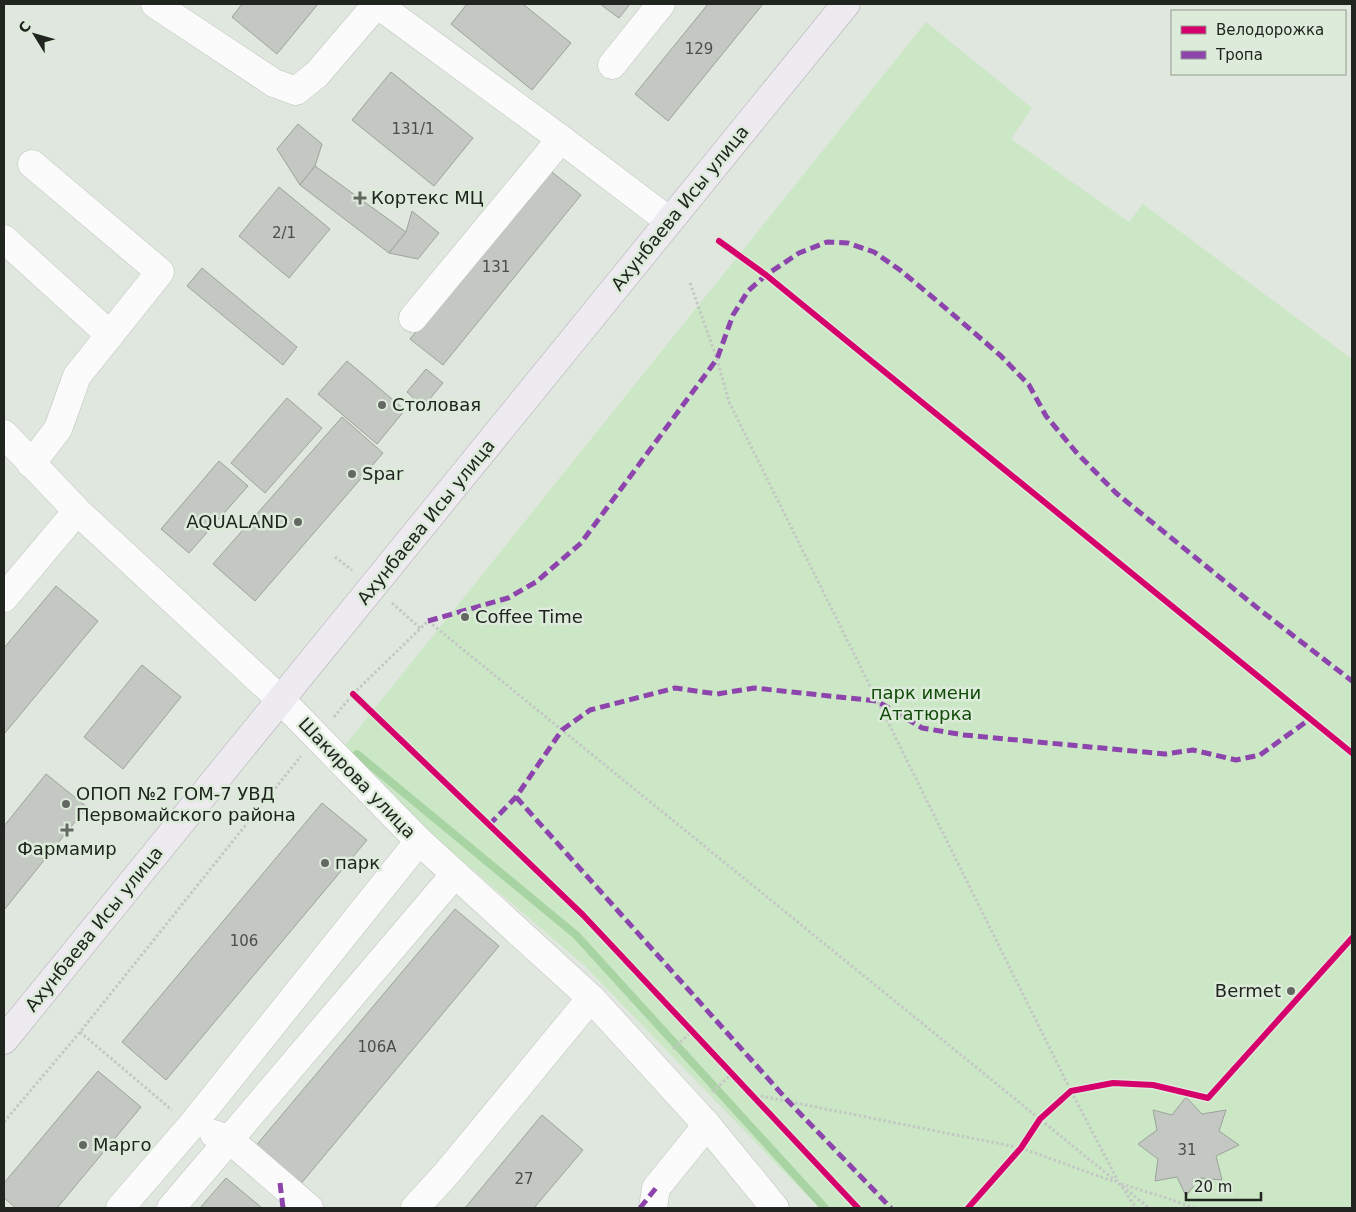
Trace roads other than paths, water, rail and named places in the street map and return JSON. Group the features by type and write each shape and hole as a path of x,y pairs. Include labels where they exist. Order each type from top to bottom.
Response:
{"main road":[{"name":"Ахунбаева Исы улица","path":"4,1040 846,4"}],"street":[{"path":"155,4 274,83 296,91 317,74 377,4 669,221"},
{"path":"612,65 662,4"},
{"path":"414,318 561,139"},
{"path":"31,464 58,429 77,376 160,272 32,164"},
{"path":"4,239 110,335"},
{"name":"Шакирова улица","path":"4,434 77,512 281,700 419,841 591,998 707,1125 775,1208"},
{"path":"4,598 77,512"},
{"path":"120,1208 191,1126 419,841"},
{"path":"171,1208 455,874"},
{"path":"415,1208 447,1173 591,998"},
{"path":"652,1208 656,1188 707,1125"},
{"path":"191,1126 230,1140 309,1208"}],"waterway":[{"path":"357,754 576,935 825,1208"}],"place":[{"name":"Кортекс МЦ","path":"360,198"},
{"name":"Столовая","path":"382,405"},
{"name":"Spar","path":"352,474"},
{"name":"AQUALAND","path":"298,522"},
{"name":"Coffee Time","path":"465,617"},
{"name":"ОПОП №2 ГОМ-7 УВД Первомайского района","path":"66,804"},
{"name":"Фармамир","path":"67,830"},
{"name":"парк","path":"325,863"},
{"name":"Bermet","path":"1291,991"},
{"name":"Марго","path":"83,1145"}],"park label":[{"name":"парк имени Ататюрка","path":"926,703"}]}
